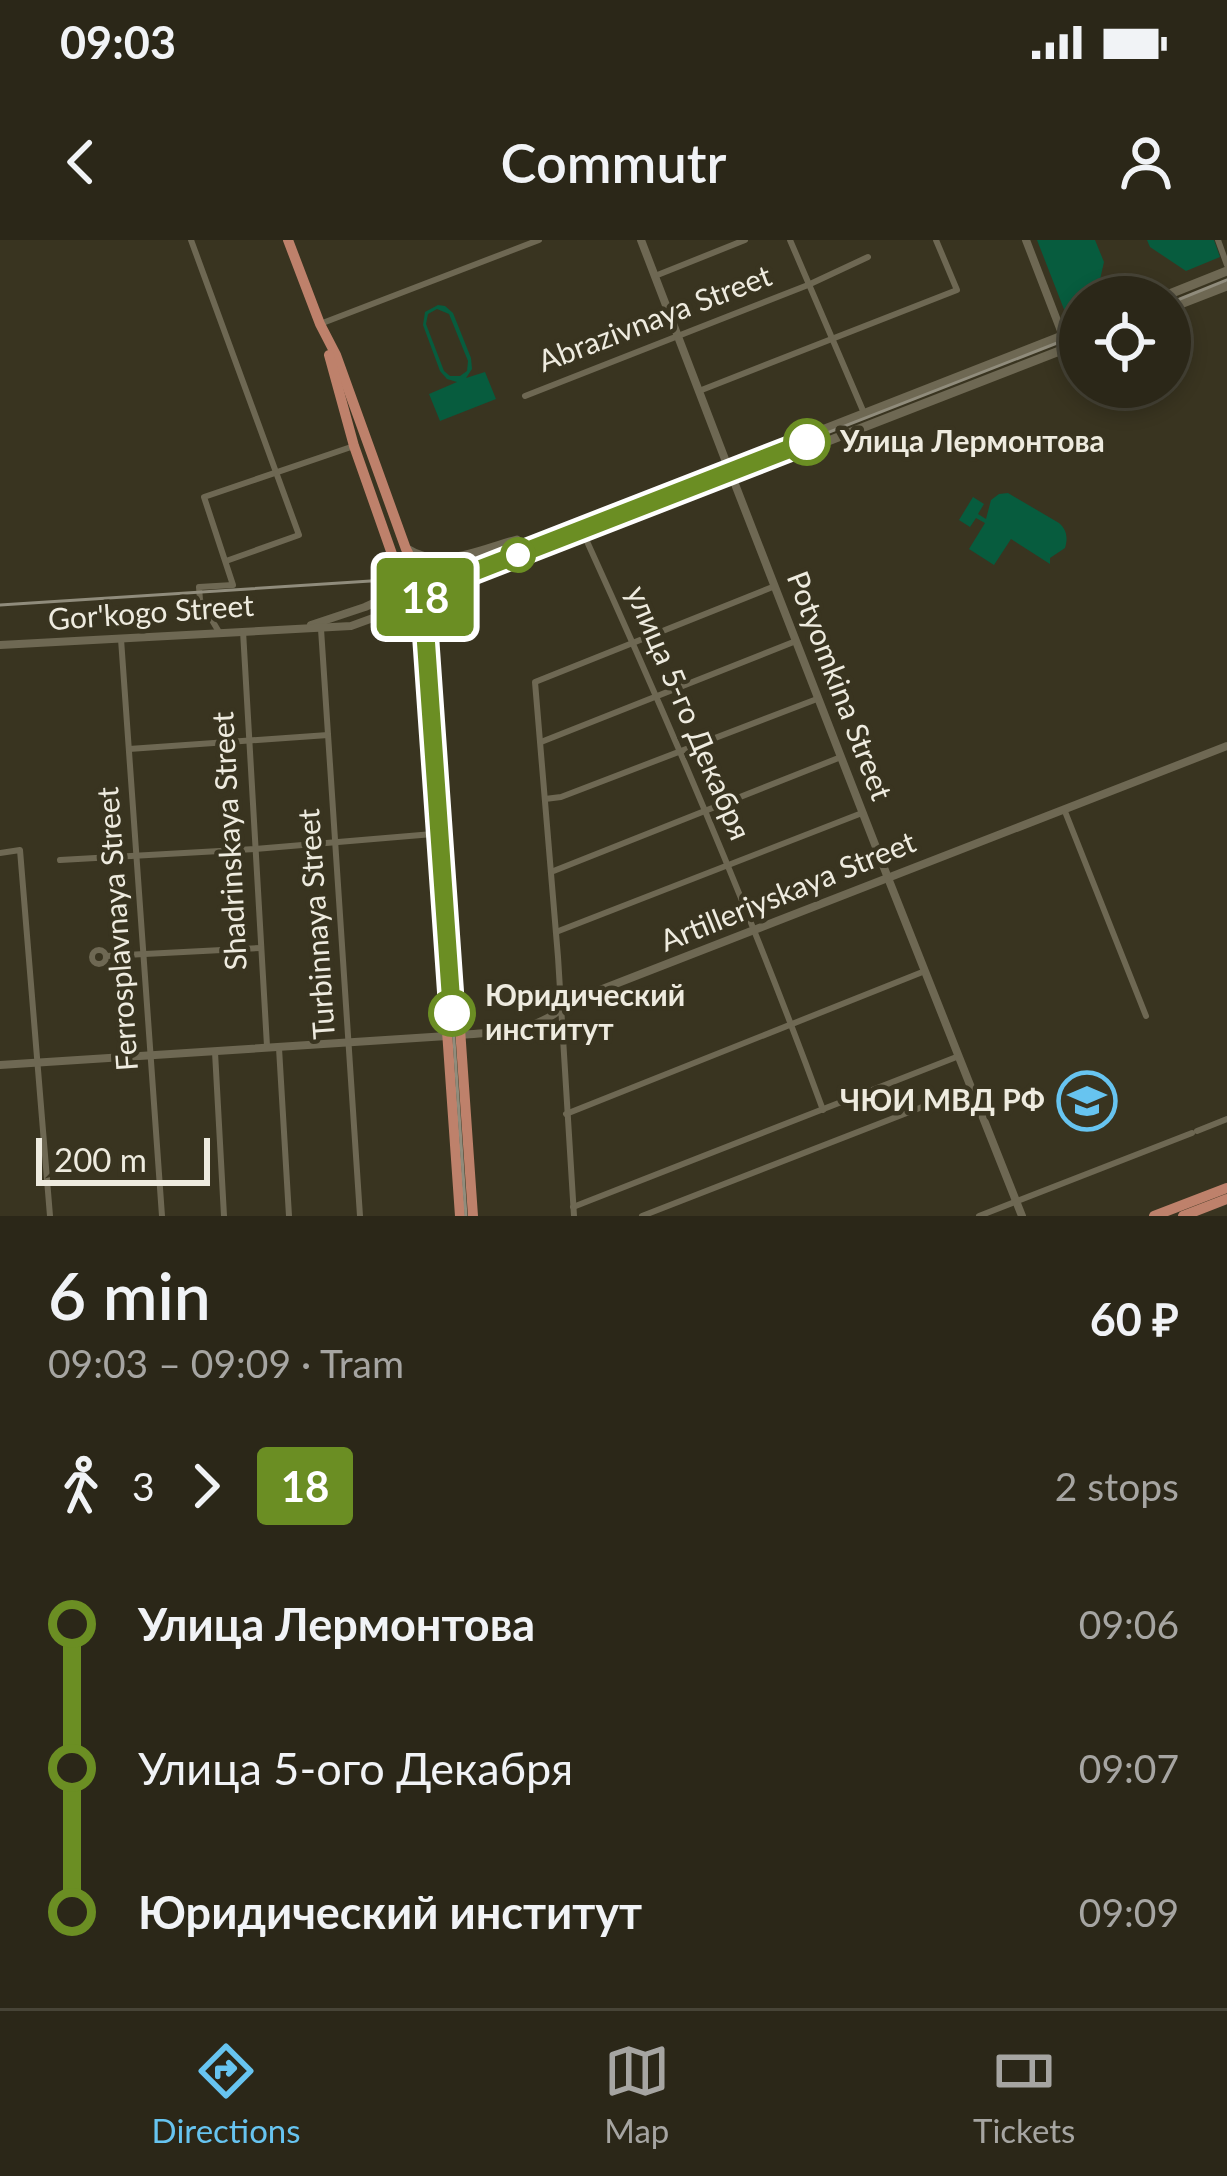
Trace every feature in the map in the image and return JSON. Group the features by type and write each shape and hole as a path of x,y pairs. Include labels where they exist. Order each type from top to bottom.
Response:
{"main road":[{"path":"288,240 336,355 406,549 430,596 473,1216"},
{"path":"1191,284 1227,268"},
{"path":"1191,300 1227,286"},
{"name":"Gor'kogo Street","path":"410,587 1059,337"},
{"path":"326,338 354,446 392,554 417,602 460,1216"},
{"name":"Gor'kogo Street","path":"417,602 1059,352"},
{"name":"Potyomkina Street","path":"728,467 734,479"},
{"path":"630,504 635,517"},
{"path":"406,549 424,557 449,559 546,535"},
{"name":"Artilleriyskaya Street","path":"447,1036 462,1035"},
{"path":"1154,1216 1227,1188"},
{"path":"1184,1216 1227,1199"}],"street":[{"path":"190,240 298,535 226,561"},
{"path":"320,324 539,240"},
{"name":"Potyomkina Street","path":"641,240 728,467"},
{"path":"655,276 745,240"},
{"path":"790,240 864,413"},
{"path":"699,391 957,290 936,240"},
{"path":"1026,240 1059,322"},
{"path":"1218,240 1227,268"},
{"name":"Abrazivnaya Street","path":"525,396 868,257"},
{"path":"218,632 200,599 199,587 233,585 204,497 354,446"},
{"name":"Potyomkina Street","path":"734,479 1022,1216"},
{"name":"улица 5-го Декабря","path":"585,536 682,751 823,1110"},
{"path":"775,586 535,682 573,1211 959,1056"},
{"name":"Gor'kogo Street","path":"305,627 410,587"},
{"name":"Gor'kogo Street","path":"0,645 351,626 417,602"},
{"path":"380,617 407,617 420,639"},
{"name":"Turbinnaya Street","path":"321,629 360,1216"},
{"name":"Shadrinskaya Street","path":"243,631 267,1049"},
{"name":"Ferrosplavnaya Street","path":"121,638 162,1216"},
{"path":"541,742 796,641"},
{"path":"545,799 561,797 818,698"},
{"path":"129,748 328,735"},
{"name":"Artilleriyskaya Street","path":"462,1035 528,1028 550,1019 569,1002 1227,746"},
{"path":"551,872 841,757"},
{"path":"1064,809 1146,1016"},
{"path":"556,932 862,813"},
{"path":"60,860 434,834"},
{"path":"0,853 20,850 50,1216"},
{"path":"106,956 261,948"},
{"path":"566,1114 925,971"},
{"name":"Artilleriyskaya Street","path":"0,1065 447,1036"},
{"path":"279,1048 289,1216"},
{"path":"215,1052 224,1216"},
{"path":"642,1216 971,1088"},
{"path":"979,1216 1227,1119"}],"green space":[{"path":"1037,240 1095,240 1104,262 1101,276 1059,276 1059,296"},
{"path":"1147,240 1214,240 1220,257 1186,271 1150,247"},
{"path":"438,305 453,313 471,358 472,369 466,378 485,372 496,399 440,421 429,394 457,382 440,371 423,325 425,312","holes":["437,309 449,314 468,361 467,371 460,376 444,371 426,324 428,314"]},
{"path":"1008,493 1064,528 1065,548 1050,558 1050,564 1011,539 994,565 969,549 985,523 976,518 970,527 959,520 973,497 984,504 978,514 986,519 991,500"}],"tram line":[{"path":"1191,295 1227,280"},
{"path":"0,605 464,575 1059,342"},
{"name":"18","path":"452,1013 424,614 428,590 448,576 473,572 807,442"},
{"path":"449,576 427,589 425,614 466,1216"}],"place":[{"name":"Улица Лермонтова","path":"807,442"},
{"name":"Юридический институт","path":"452,1013"},
{"name":"ЧЮИ МВД РФ","path":"1087,1101"}]}
